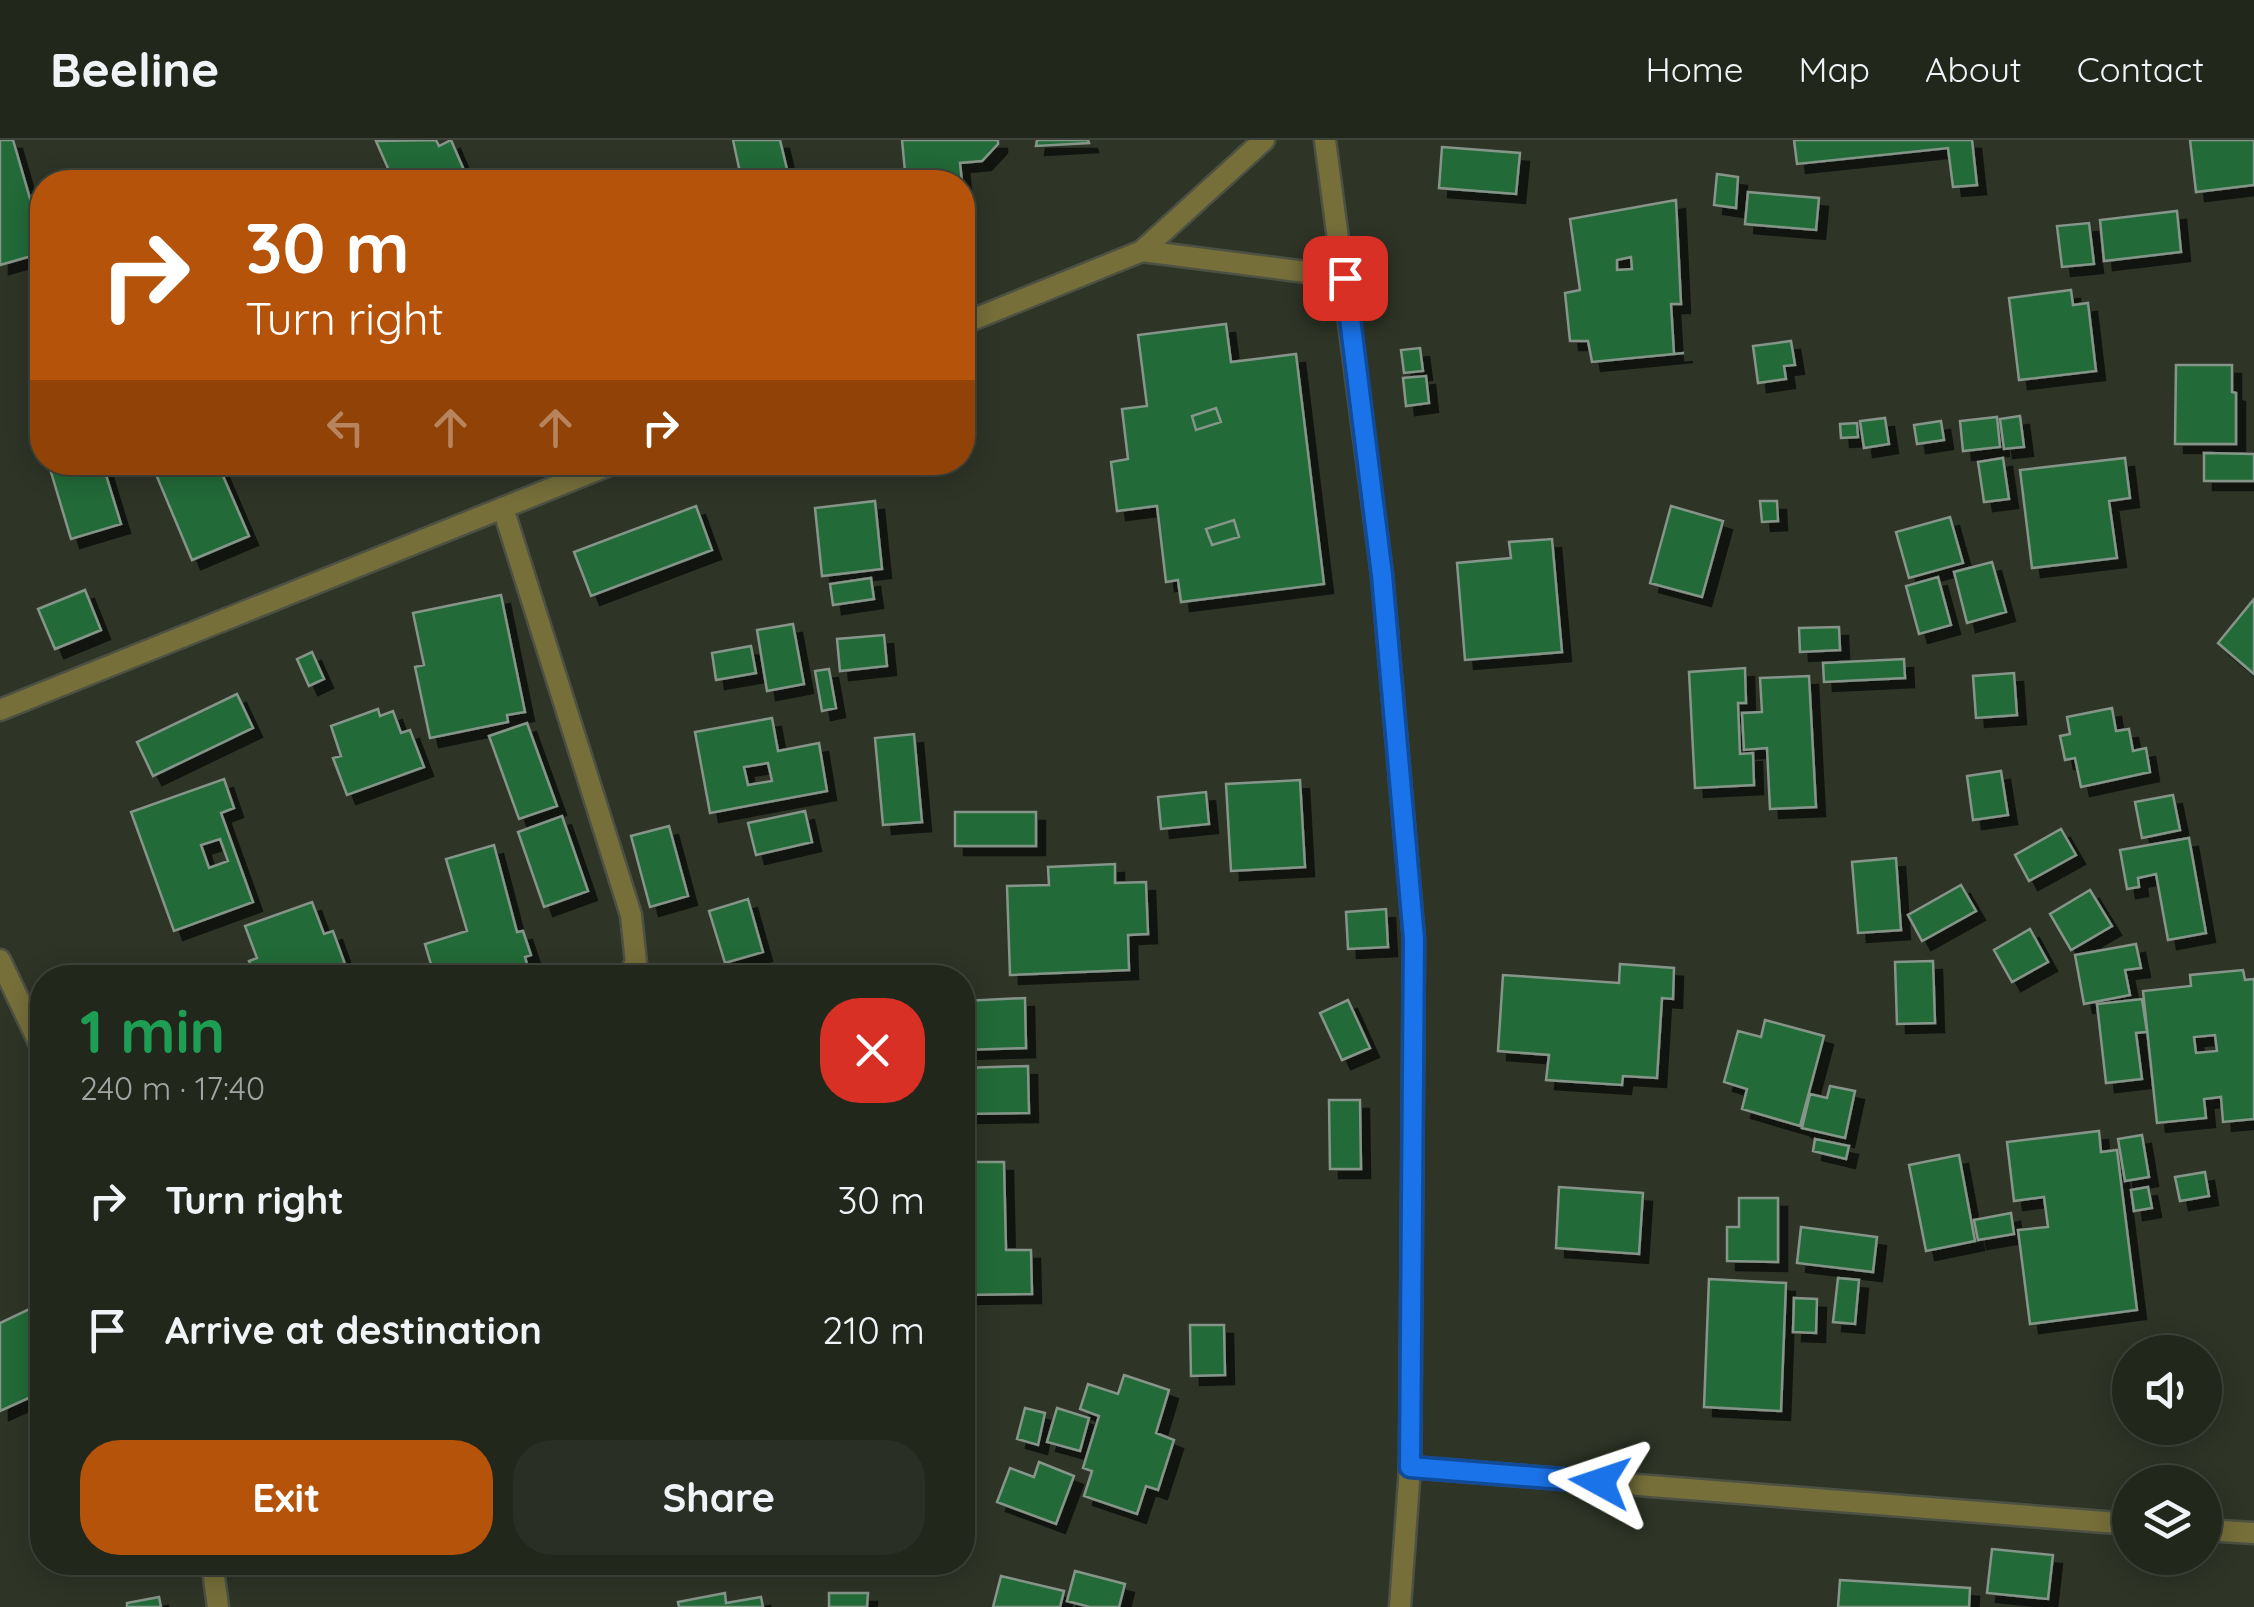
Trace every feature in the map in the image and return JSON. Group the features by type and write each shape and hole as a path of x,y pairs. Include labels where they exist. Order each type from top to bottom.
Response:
{"street":[{"path":"975,319 1142,252 1264,140"},
{"path":"1326,140 1382,575 1414,939 1410,1467 1400,1607"},
{"path":"1142,252 1345,278"},
{"path":"0,710 584,475"},
{"path":"502,508 631,916 635,965"},
{"path":"0,960 30,1024"},
{"path":"1410,1467 2112,1523"},
{"path":"2222,1531 2254,1534"},
{"path":"214,1575 218,1607"}],"building":[{"path":"0,140 13,140 30,199 30,256 0,265"},
{"path":"436,140 439,146 451,140 464,170 389,170 376,141"},
{"path":"733,140 780,140 787,170 739,170"},
{"path":"902,140 998,140 982,161 960,163 961,170 905,170"},
{"path":"1037,140 1088,140 1089,143 1036,146"},
{"path":"1794,140 1972,140 1977,185 1953,187 1948,148 1797,164"},
{"path":"2190,140 2254,140 2254,185 2196,192"},
{"path":"1442,147 1520,153 1516,194 1439,188"},
{"path":"1717,174 1738,177 1736,208 1714,205"},
{"path":"1748,192 1819,198 1816,230 1745,224"},
{"path":"1676,200 1681,304 1671,304 1674,354 1592,362 1588,341 1570,341 1565,293 1580,290 1570,219","holes":["1631,257 1632,269 1617,270 1617,260"]},
{"path":"2177,211 2181,252 2104,261 2100,220"},
{"path":"2089,223 2094,264 2062,267 2057,226"},
{"path":"2071,290 2073,305 2088,303 2096,371 2019,380 2009,298"},
{"path":"1226,324 1231,362 1296,354 1324,584 1181,602 1178,580 1166,582 1157,506 1117,511 1111,462 1128,459 1122,409 1147,406 1138,335","holes":["1216,408 1221,422 1196,430 1192,416","1234,520 1239,537 1212,545 1206,529"]},
{"path":"1791,341 1795,365 1784,366 1786,379 1758,383 1753,346"},
{"path":"1420,348 1423,371 1404,373 1401,350"},
{"path":"2176,365 2232,365 2236,444 2175,444"},
{"path":"1426,376 1429,403 1406,406 1403,378"},
{"path":"1216,408 1221,422 1196,430 1192,416"},
{"path":"2020,416 2024,447 2004,449 2000,419"},
{"path":"1997,417 2000,447 1963,451 1960,421"},
{"path":"1885,418 1889,444 1864,448 1860,421"},
{"path":"1941,421 1944,440 1917,444 1914,425"},
{"path":"1857,423 1858,437 1841,438 1840,424"},
{"path":"2204,453 2254,454 2254,481 2204,481"},
{"path":"2003,458 2009,499 1984,502 1978,462"},
{"path":"2125,458 2130,498 2109,501 2117,558 2032,568 2020,470"},
{"path":"52,475 106,475 121,524 71,539"},
{"path":"156,475 223,475 249,536 192,560"},
{"path":"875,501 882,569 822,576 815,508"},
{"path":"1760,501 1777,501 1778,521 1762,522"},
{"path":"696,506 712,550 591,596 574,552"},
{"path":"1671,506 1723,521 1702,597 1650,583"},
{"path":"1950,517 1963,563 1909,578 1896,532"},
{"path":"1234,520 1239,537 1212,545 1206,529"},
{"path":"1552,539 1562,652 1465,660 1457,563 1511,558 1509,542"},
{"path":"1992,562 2006,612 1967,623 1954,572"},
{"path":"1938,577 1951,625 1919,634 1906,586"},
{"path":"871,578 874,599 833,605 830,584"},
{"path":"85,590 101,630 55,649 38,609"},
{"path":"501,595 525,712 507,715 508,722 430,738 415,667 424,665 413,613"},
{"path":"2254,599 2254,674 2218,643"},
{"path":"793,624 804,684 767,691 757,630"},
{"path":"1839,627 1840,650 1800,652 1799,628"},
{"path":"884,635 887,666 840,671 837,639"},
{"path":"751,646 756,673 716,680 712,653"},
{"path":"312,652 324,679 309,686 297,659"},
{"path":"1904,659 1905,678 1824,682 1823,663"},
{"path":"1745,668 1746,703 1738,703 1740,754 1753,753 1754,785 1695,788 1689,672"},
{"path":"829,669 836,708 822,711 815,671"},
{"path":"2014,673 2017,715 1976,718 1973,676"},
{"path":"1809,676 1816,807 1770,809 1767,748 1744,750 1742,713 1762,712 1760,678"},
{"path":"237,694 253,728 153,776 137,742"},
{"path":"2112,708 2116,731 2129,729 2133,751 2146,748 2150,772 2081,787 2075,758 2065,760 2060,736 2070,734 2067,717"},
{"path":"378,709 380,716 393,711 401,733 410,730 424,767 347,795 333,758 341,756 331,726"},
{"path":"772,718 778,751 819,743 827,791 710,813 695,732","holes":["768,763 772,781 748,785 744,767"]},
{"path":"527,723 557,806 519,819 489,736"},
{"path":"914,734 922,822 883,825 875,738"},
{"path":"2001,771 2008,815 1973,820 1967,776"},
{"path":"224,779 234,808 221,813 253,902 174,931 131,812","holes":["220,839 228,861 209,868 201,845"]},
{"path":"1300,780 1305,867 1231,871 1226,784"},
{"path":"1206,792 1209,824 1161,829 1158,797"},
{"path":"2173,795 2180,830 2142,838 2135,802"},
{"path":"805,811 812,842 756,855 748,823"},
{"path":"955,812 1036,812 1036,846 955,846"},
{"path":"562,816 588,891 544,907 518,832"},
{"path":"669,826 688,896 650,907 631,836"},
{"path":"2061,829 2076,855 2029,881 2015,855"},
{"path":"2189,838 2206,933 2168,940 2156,874 2138,878 2139,887 2127,889 2120,850"},
{"path":"494,845 517,932 523,931 531,955 525,957 527,965 431,965 425,944 467,931 446,859"},
{"path":"1896,858 1901,930 1858,933 1852,862"},
{"path":"1115,864 1115,883 1146,882 1148,934 1128,935 1129,970 1010,975 1007,886 1049,885 1048,867"},
{"path":"1961,885 1976,911 1922,941 1908,915"},
{"path":"2090,890 2112,926 2071,950 2050,914"},
{"path":"748,899 763,952 725,963 709,911"},
{"path":"312,902 324,934 333,931 345,965 250,965 249,961 257,958 245,926"},
{"path":"1386,909 1388,947 1348,949 1346,912"},
{"path":"2030,929 2048,962 2012,982 1994,950"},
{"path":"2136,944 2141,968 2125,970 2130,995 2084,1004 2075,955"},
{"path":"1933,961 1935,1023 1897,1024 1895,962"},
{"path":"1620,964 1674,968 1673,999 1662,998 1657,1078 1623,1076 1622,1085 1546,1080 1549,1055 1498,1051 1503,975 1619,983"},
{"path":"2243,970 2245,980 2254,979 2254,1119 2223,1122 2221,1097 2204,1099 2206,1118 2157,1123 2143,991 2191,986 2190,975","holes":["2215,1035 2217,1051 2196,1053 2194,1037"]},
{"path":"1025,998 1026,1048 975,1050 975,1000"},
{"path":"2142,999 2147,1032 2136,1033 2142,1079 2106,1083 2097,1004"},
{"path":"1348,1000 1370,1048 1342,1060 1320,1013"},
{"path":"1765,1020 1824,1036 1800,1126 1742,1109 1747,1089 1724,1082 1738,1031 1761,1037"},
{"path":"1028,1066 1029,1113 975,1114 975,1068"},
{"path":"1830,1086 1855,1091 1845,1138 1802,1128 1810,1094 1827,1098"},
{"path":"1329,1100 1360,1100 1361,1169 1330,1169"},
{"path":"2099,1131 2101,1152 2117,1150 2137,1310 2030,1324 2018,1230 2048,1227 2044,1197 2014,1201 2007,1142"},
{"path":"2142,1135 2149,1177 2125,1181 2118,1139"},
{"path":"1815,1139 1849,1146 1846,1159 1813,1151"},
{"path":"1959,1155 1975,1241 1926,1251 1909,1165"},
{"path":"975,1162 1004,1162 1006,1250 1031,1250 1032,1294 975,1295"},
{"path":"2205,1172 2209,1196 2180,1201 2175,1177"},
{"path":"1559,1187 1643,1193 1639,1254 1556,1248"},
{"path":"2148,1187 2152,1208 2134,1211 2131,1190"},
{"path":"1739,1198 1778,1198 1778,1262 1727,1261 1727,1227 1739,1227"},
{"path":"2011,1213 2014,1234 1978,1240 1974,1220"},
{"path":"1801,1227 1877,1237 1873,1272 1797,1263"},
{"path":"1838,1278 1859,1280 1855,1324 1833,1322"},
{"path":"1709,1279 1786,1283 1781,1411 1704,1407"},
{"path":"1794,1298 1817,1299 1816,1333 1793,1332"},
{"path":"30,1309 30,1397 0,1411 0,1323"},
{"path":"1190,1325 1224,1325 1225,1375 1191,1376"},
{"path":"1124,1375 1169,1390 1156,1433 1174,1440 1158,1490 1146,1486 1137,1514 1084,1496 1092,1471 1083,1468 1099,1416 1080,1409 1088,1384 1118,1394"},
{"path":"1025,1408 1045,1413 1038,1445 1017,1439"},
{"path":"1057,1408 1089,1418 1080,1451 1047,1442"},
{"path":"1039,1462 1074,1476 1056,1524 997,1502 1010,1468 1034,1477"},
{"path":"1992,1549 2053,1555 2048,1599 1987,1593"},
{"path":"1075,1571 1125,1584 1119,1607 1090,1607 1067,1601"},
{"path":"1001,1576 1064,1591 1060,1607 993,1607"},
{"path":"1840,1580 1970,1588 1969,1607 1838,1607"},
{"path":"725,1593 726,1603 761,1597 763,1607 679,1607 678,1602"},
{"path":"829,1593 868,1593 867,1607 829,1607"},
{"path":"159,1597 161,1607 127,1607 127,1603"}],"route":[{"path":"1345,278 1382,575 1414,939 1410,1467 1600,1482"}]}
